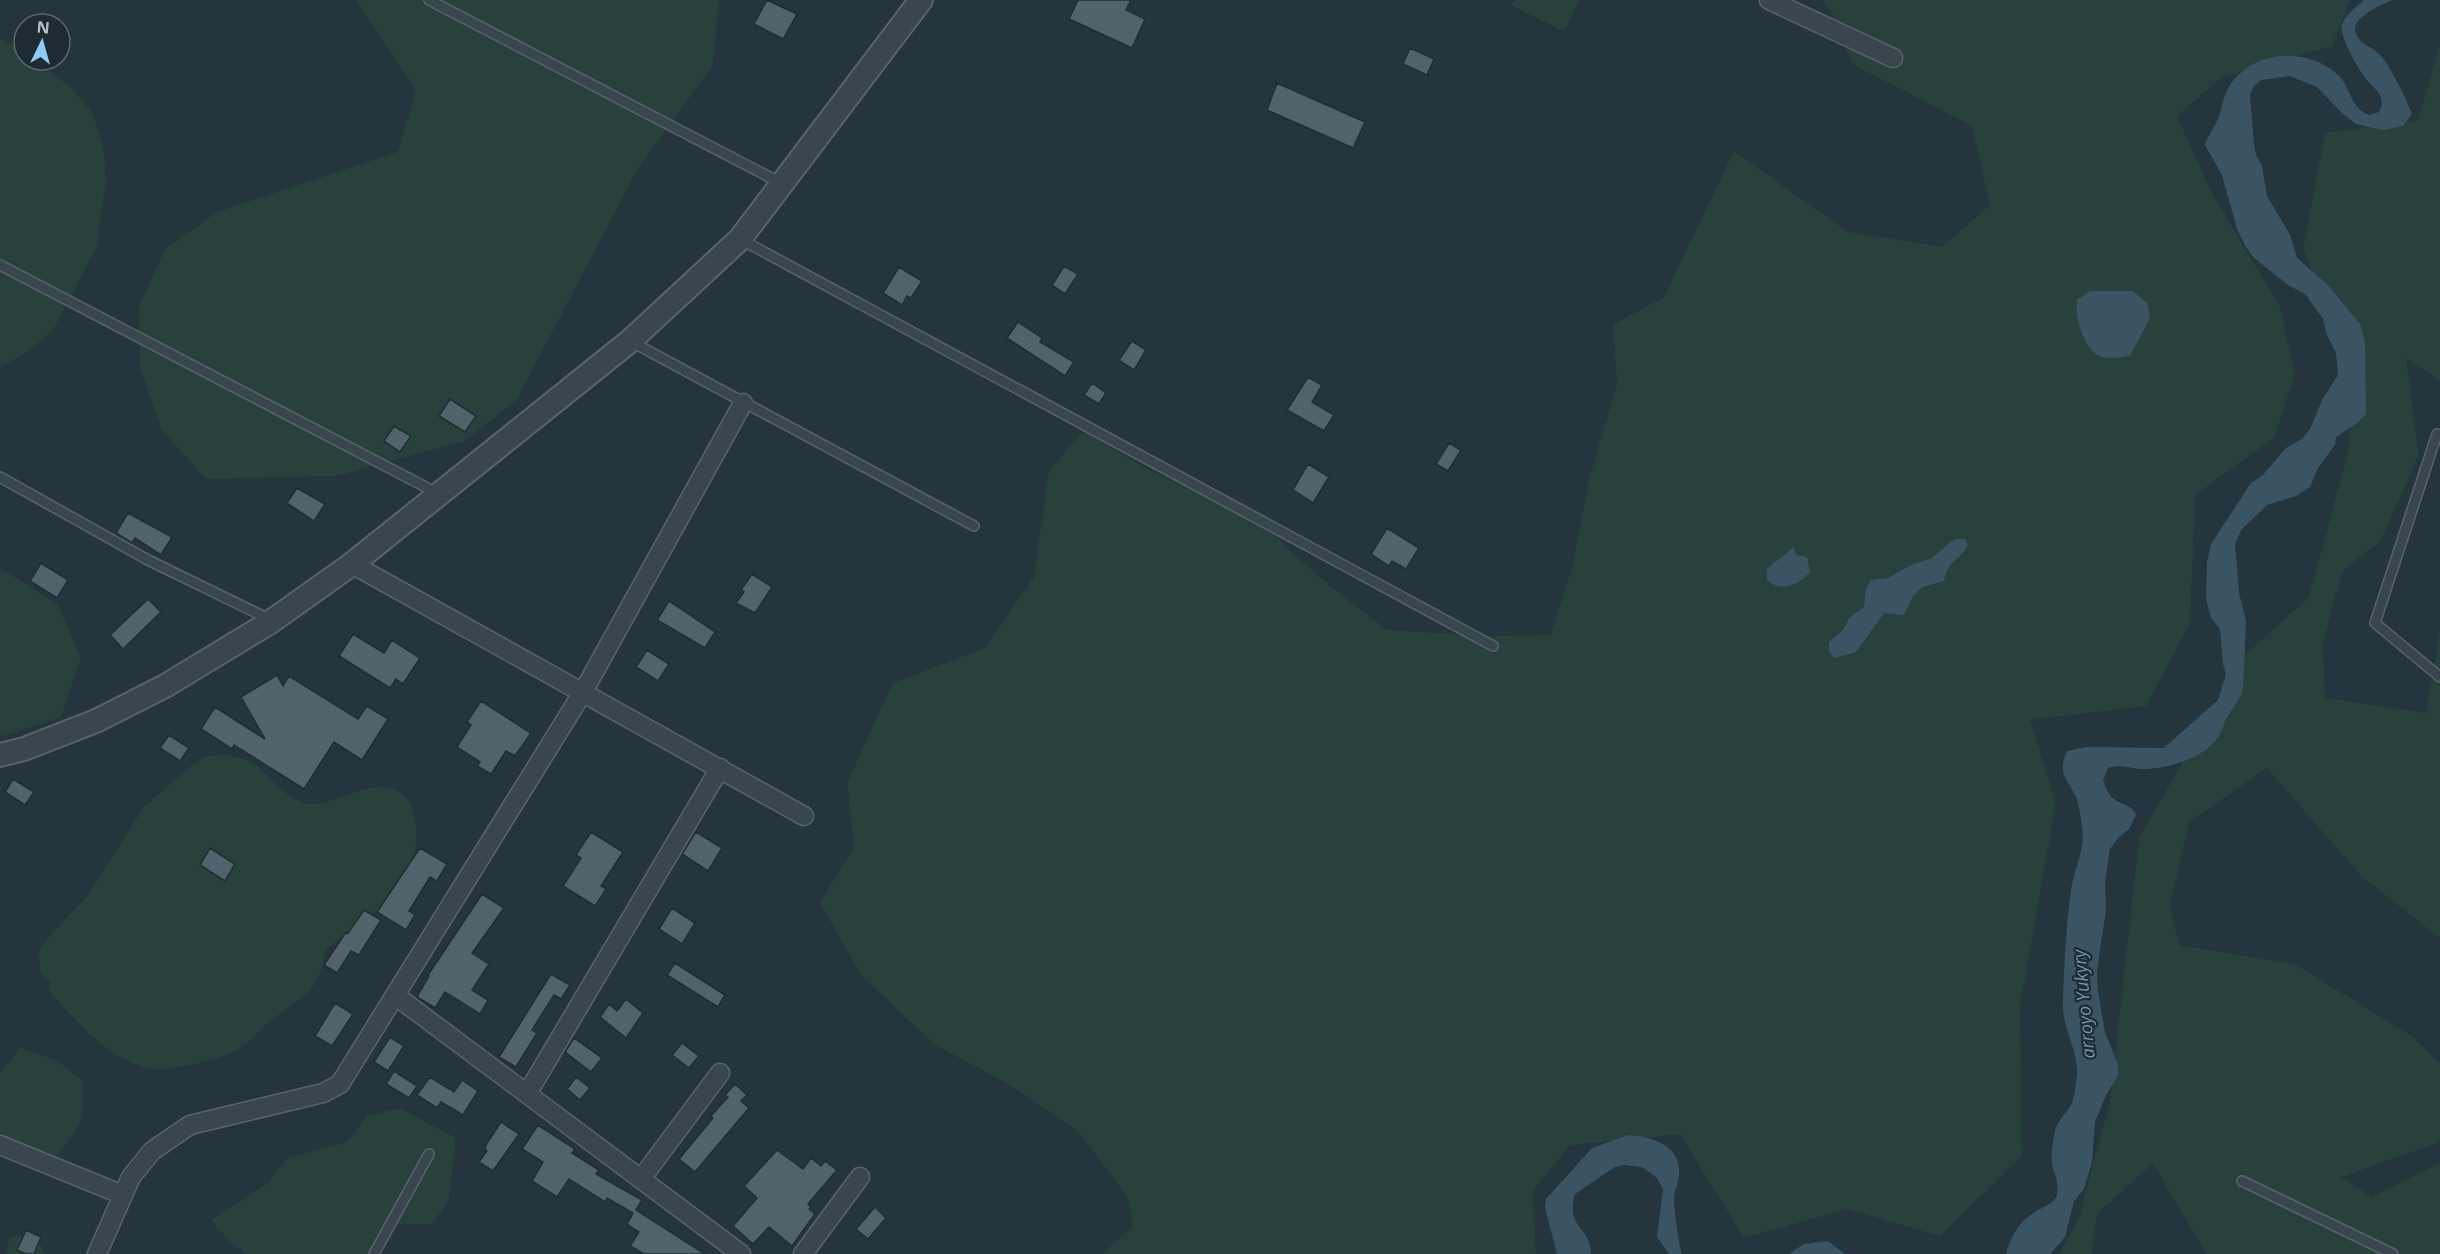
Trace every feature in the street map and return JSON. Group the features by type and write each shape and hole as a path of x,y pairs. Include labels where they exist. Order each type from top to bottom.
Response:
{"street":[{"path":"1769,0 1893,58"},
{"path":"0,755 24,749 96,721 193,670 273,620 352,564 630,341 740,239 916,2"},
{"path":"98,1254 131,1177 152,1151 190,1125 323,1093 340,1084 583,692 743,403"},
{"path":"352,564 804,816"},
{"path":"527,1094 720,768"},
{"path":"396,996 741,1254"},
{"path":"641,1179 720,1073"},
{"path":"0,1145 123,1195"},
{"path":"803,1254 860,1177"}],"lane":[{"path":"429,0 782,184"},
{"path":"740,239 1493,646"},
{"path":"0,265 439,494"},
{"path":"630,341 974,526"},
{"path":"2440,436 2437,434 2375,622 2440,677"},
{"path":"0,477 148,560 273,620"},
{"path":"374,1254 429,1154"},
{"path":"2242,1181 2393,1254"}],"green space":[{"path":"356,0 719,0 713,65 637,170 516,401 464,441 337,476 206,479 162,430 140,368 139,307 165,249 217,212 398,152 416,90"},
{"path":"1514,0 1579,0 1564,31 1511,5"},
{"path":"1822,0 2350,0 2332,46 2222,77 2177,116 2212,194 2280,307 2295,374 2274,438 2195,495 2190,623 2146,706 2030,720 2056,803 2020,1006 2022,1156 1940,1236 1847,1209 1744,1238 1680,1134 1570,1145 1533,1190 1536,1254 1102,1254 1133,1226 1127,1196 1078,1131 1015,1088 934,1044 862,976 820,903 854,847 847,783 893,683 985,648 1034,577 1049,471 1083,431 1155,473 1258,520 1318,576 1387,630 1484,636 1551,635 1573,563 1589,479 1617,385 1613,325 1664,297 1734,151 1848,232 1942,247 1990,205 1972,126 1852,64 1833,15"},
{"path":"0,38 12,46 12,72 50,72 70,87 92,112 103,144 106,178 97,246 53,330 29,351 0,368"},
{"path":"2440,44 2440,381 2406,358 2419,455 2381,540 2342,572 2323,643 2325,698 2426,713 2440,632 2440,938 2361,876 2267,768 2189,822 2170,905 2179,945 2295,964 2410,1035 2440,1063 2440,1142 2341,1177 2372,1197 2440,1163 2440,1254 2206,1254 2153,1163 2097,1214 2092,1254 2059,1254 2078,1221 2110,1102 2139,838 2243,657 2309,597 2349,449 2353,374 2303,249 2325,133 2418,120"},
{"path":"0,568 58,605 81,658 61,717 0,737"},
{"path":"223,754 253,763 290,796 304,803 322,803 374,787 384,787 399,792 409,802 415,816 415,850 411,868 396,897 325,950 319,976 307,994 269,1022 246,1045 226,1055 199,1063 172,1069 151,1069 115,1054 78,1023 46,987 51,983 41,972 38,955 45,941 88,895 144,807 191,766 205,757"},
{"path":"21,1048 56,1060 82,1080 82,1107 78,1126 68,1143 49,1162 19,1151 0,1136 0,1073"},
{"path":"400,1108 456,1138 449,1200 432,1224 397,1224 378,1254 247,1254 230,1242 211,1220 267,1184 287,1158 347,1142 367,1116"},
{"path":"16,1236 34,1239 45,1254 7,1254 9,1238"}],"water":[{"name":"arroyo Yukyry","path":"2364,0 2392,0 2363,16 2355,28 2363,43 2382,57 2403,92 2412,114 2403,126 2383,130 2356,124 2317,87 2290,76 2261,80 2254,86 2250,95 2254,144 2256,155 2262,166 2267,196 2290,235 2297,258 2328,285 2360,324 2365,341 2366,414 2356,424 2336,437 2335,445 2318,468 2310,487 2296,496 2267,505 2241,530 2235,544 2239,593 2246,621 2243,687 2239,700 2226,719 2218,738 2210,747 2192,758 2160,768 2140,769 2120,766 2108,768 2103,781 2109,793 2116,801 2131,808 2136,815 2129,829 2110,849 2105,882 2106,910 2097,971 2105,1032 2118,1065 2118,1075 2106,1095 2095,1122 2092,1162 2084,1189 2074,1201 2065,1237 2050,1254 2006,1254 2019,1226 2056,1198 2057,1185 2052,1163 2055,1131 2074,1098 2076,1061 2063,1012 2063,1003 2069,903 2083,837 2077,800 2063,770 2067,751 2086,747 2164,748 2218,700 2226,674 2220,629 2211,618 2206,599 2207,562 2211,544 2251,483 2262,476 2286,448 2302,439 2310,429 2322,400 2338,375 2336,353 2327,335 2323,319 2305,294 2288,285 2253,257 2246,247 2237,229 2222,175 2205,145 2232,82 2255,63 2269,58 2299,56 2314,60 2339,76 2354,103 2363,112 2369,115 2379,112 2382,104 2380,95 2355,62 2346,45 2342,30 2342,25 2351,11"},
{"path":"2090,291 2133,291 2148,304 2150,318 2130,356 2113,358 2100,356 2087,344 2078,321 2077,300"},
{"path":"1954,539 1965,539 1968,545 1948,569 1944,581 1922,587 1913,596 1904,615 1884,613 1856,652 1834,658 1829,651 1829,642 1843,630 1849,618 1864,607 1866,590 1871,580 1888,578 1909,566 1932,558"},
{"path":"1793,547 1796,555 1807,557 1810,572 1801,581 1790,586 1772,584 1767,580 1767,569"},
{"path":"1628,1135 1647,1138 1664,1145 1676,1157 1679,1176 1674,1204 1682,1254 1669,1254 1657,1237 1663,1189 1657,1178 1642,1167 1624,1165 1615,1167 1575,1194 1573,1214 1587,1238 1591,1254 1557,1254 1545,1208 1546,1199 1592,1148"},
{"path":"1828,1241 1845,1254 1789,1254 1804,1244"}],"building":[{"path":"767,0 797,14 783,39 754,24"},
{"path":"1078,0 1131,0 1126,10 1145,19 1132,48 1069,19"},
{"path":"1410,48 1434,59 1427,75 1403,64"},
{"path":"1277,83 1365,122 1353,148 1267,110"},
{"path":"1064,266 1078,274 1065,294 1052,285"},
{"path":"899,267 922,281 911,298 907,296 902,305 883,293"},
{"path":"1018,322 1042,338 1040,342 1074,362 1065,376 1007,338"},
{"path":"1132,341 1146,350 1134,370 1119,360"},
{"path":"1308,377 1322,385 1312,402 1334,415 1324,431 1287,410"},
{"path":"1092,383 1106,393 1099,404 1084,395"},
{"path":"450,399 476,416 465,432 439,416"},
{"path":"394,426 411,436 400,452 384,441"},
{"path":"1449,443 1461,450 1448,471 1436,464"},
{"path":"1308,464 1329,477 1313,503 1293,490"},
{"path":"297,488 325,504 314,521 287,503"},
{"path":"128,513 172,537 161,555 135,538 132,543 116,533"},
{"path":"1387,528 1419,548 1406,569 1392,561 1389,566 1371,554"},
{"path":"41,563 68,580 57,598 30,581"},
{"path":"752,574 772,587 755,613 736,603 744,592 741,590"},
{"path":"148,599 161,612 123,649 110,635"},
{"path":"669,601 715,632 705,648 657,620"},
{"path":"353,634 384,653 392,640 420,658 403,684 396,679 390,688 339,656"},
{"path":"647,650 669,664 658,681 636,667"},
{"path":"277,675 283,686 289,676 358,719 367,706 388,719 362,760 334,742 304,789 234,745 232,749 201,729 215,707 265,739 241,697"},
{"path":"481,701 531,733 515,756 506,751 491,774 477,766 480,762 457,747 471,725 467,722"},
{"path":"169,735 189,748 180,761 160,748"},
{"path":"13,779 34,792 25,805 5,792"},
{"path":"591,832 623,852 601,886 606,889 595,906 563,886 581,858 576,855"},
{"path":"696,832 722,848 708,871 682,854"},
{"path":"210,848 235,864 225,881 200,865"},
{"path":"420,848 447,864 437,881 430,877 409,911 415,915 406,930 377,912"},
{"path":"482,894 504,908 472,953 489,964 472,990 488,1000 480,1014 445,992 435,1008 417,997 428,975"},
{"path":"672,908 695,923 682,944 659,929"},
{"path":"364,910 381,920 359,955 351,951 337,973 324,965"},
{"path":"675,963 725,995 718,1007 667,975"},
{"path":"551,974 570,985 561,999 554,995 532,1030 537,1033 516,1067 499,1057"},
{"path":"626,999 643,1013 626,1038 600,1017 609,1004 617,1011"},
{"path":"335,1003 353,1014 332,1046 315,1036"},
{"path":"390,1037 404,1046 388,1071 374,1062"},
{"path":"574,1038 602,1058 591,1072 565,1052"},
{"path":"682,1043 699,1056 689,1068 672,1055"},
{"path":"394,1071 417,1086 409,1098 386,1084"},
{"path":"430,1077 454,1092 462,1080 478,1091 463,1115 441,1102 437,1108 417,1095"},
{"path":"576,1077 590,1088 580,1100 567,1089"},
{"path":"735,1084 747,1095 741,1101 749,1108 695,1172 679,1159 713,1118 711,1116 728,1097 725,1095"},
{"path":"501,1122 519,1134 493,1171 479,1162 487,1151 486,1145"},
{"path":"538,1125 575,1149 572,1153 599,1170 596,1174 642,1200 636,1210 705,1254 644,1254 630,1246 639,1232 627,1224 633,1213 607,1198 605,1202 569,1179 557,1197 532,1181 543,1162 522,1149"},
{"path":"777,1150 803,1169 811,1158 821,1166 825,1161 837,1170 808,1204 811,1207 809,1209 815,1214 792,1246 769,1227 753,1244 733,1226 757,1198 744,1186"},
{"path":"875,1207 886,1218 868,1239 856,1229"},
{"path":"26,1230 41,1237 34,1254 26,1254 17,1250"}]}
